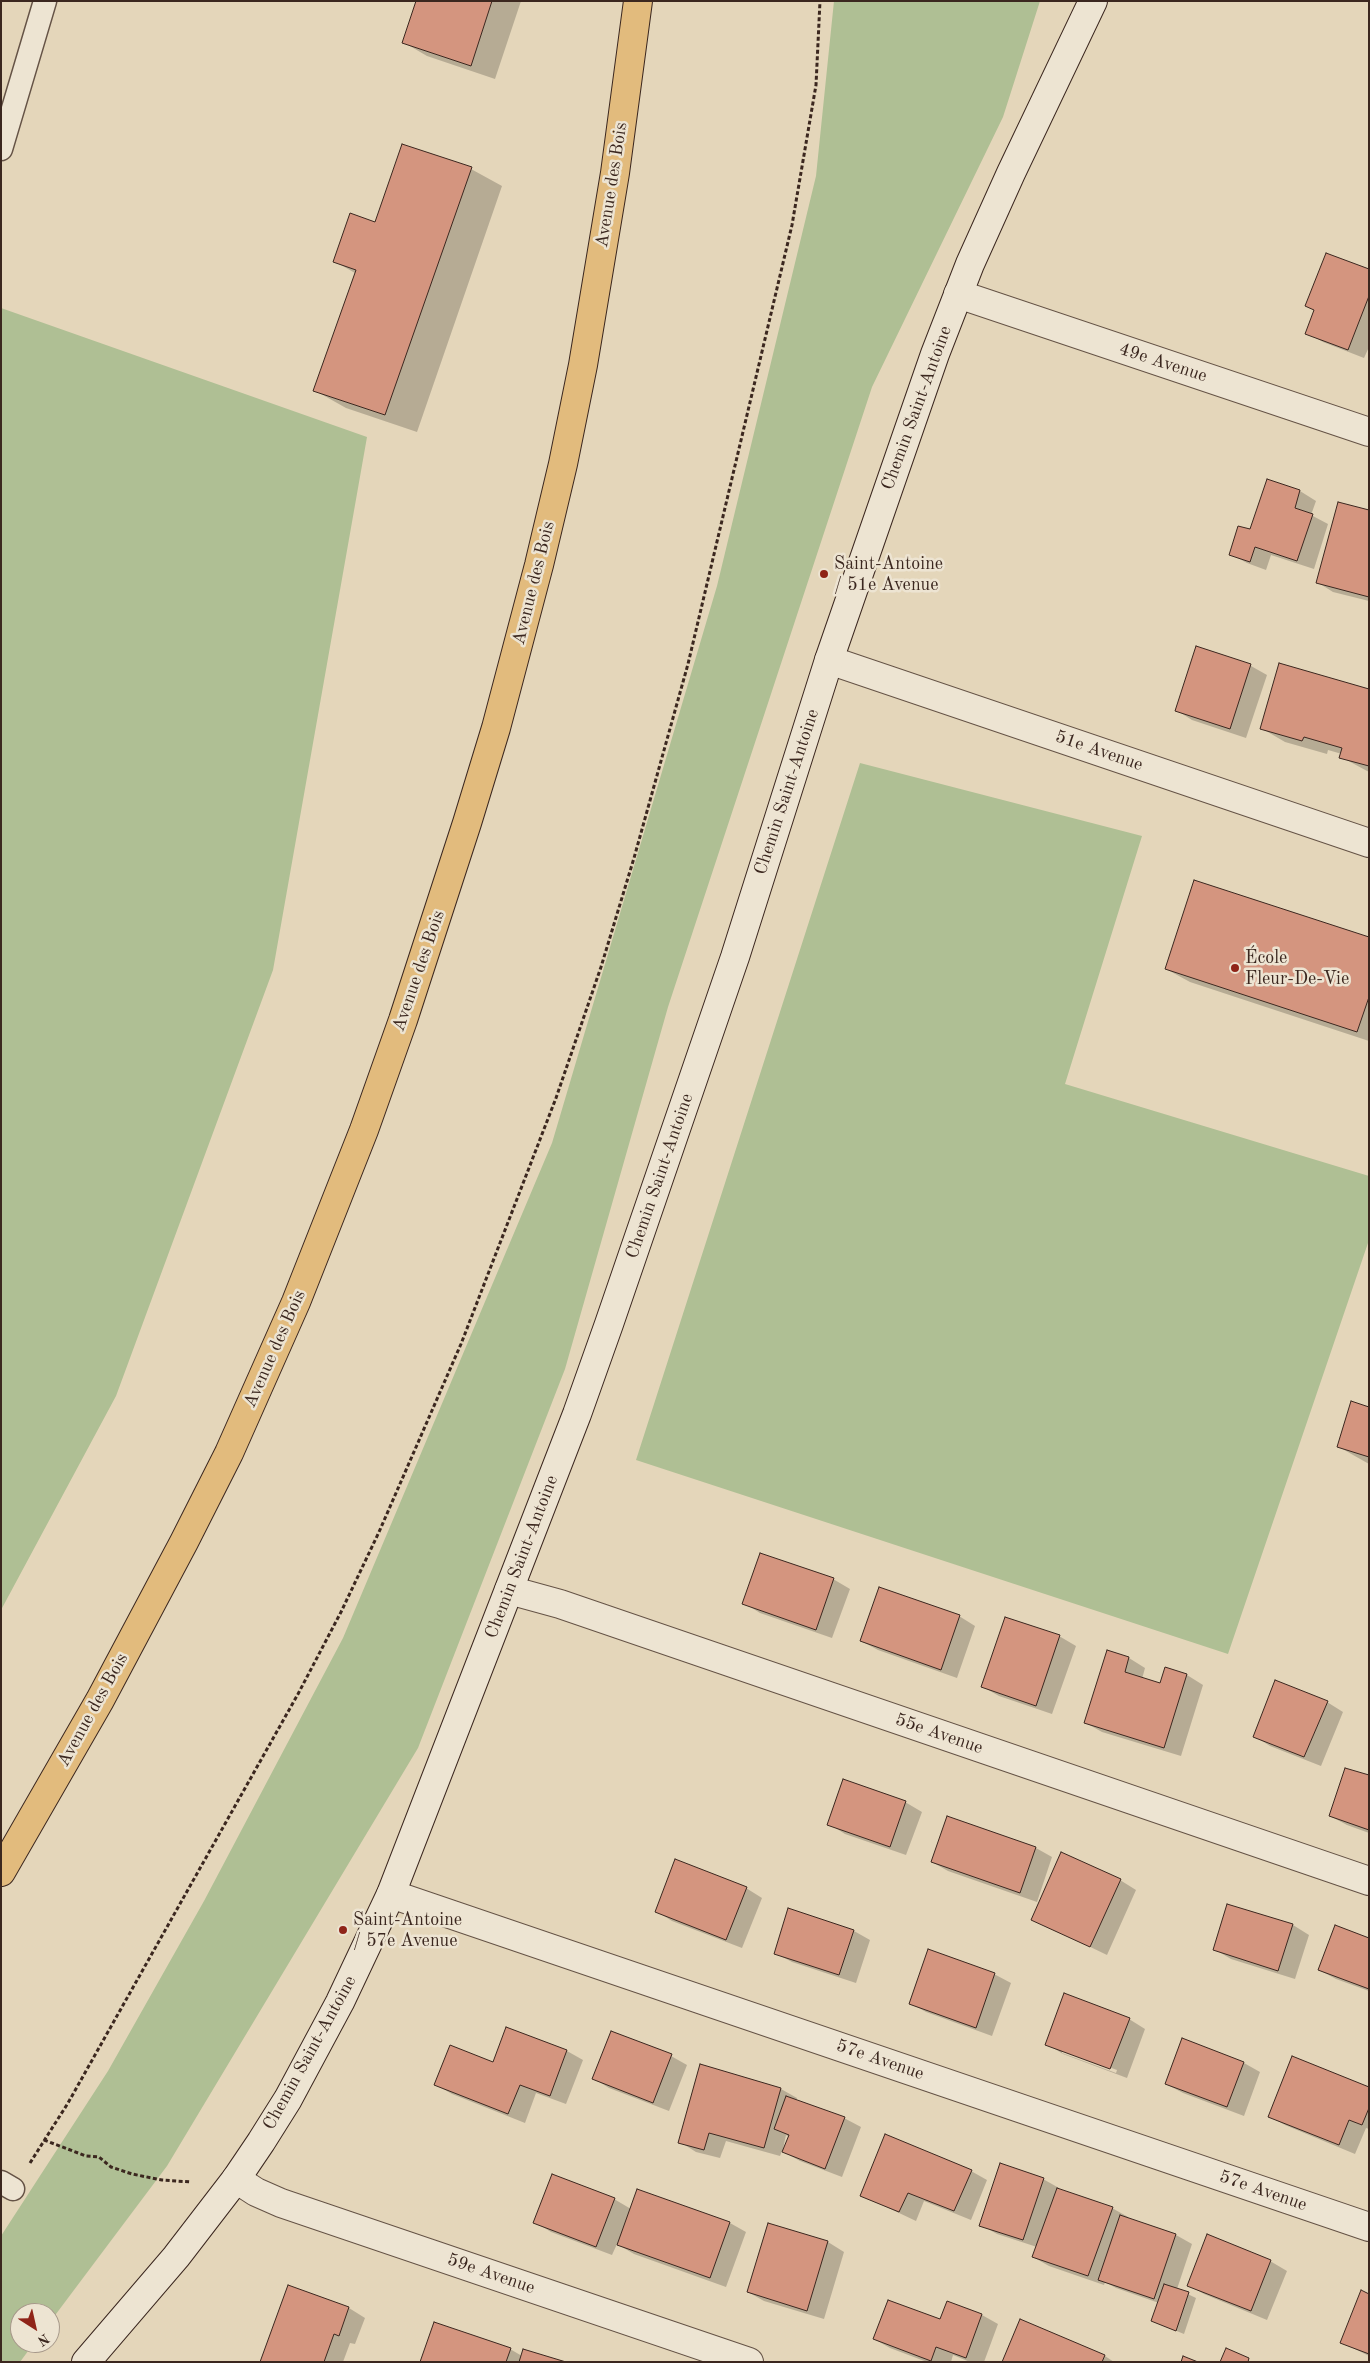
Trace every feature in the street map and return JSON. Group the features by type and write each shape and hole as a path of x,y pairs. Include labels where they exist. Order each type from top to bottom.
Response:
{"main road":[{"name":"Avenue des Bois","path":"1,1872 109,1684 184,1542 246,1417 296,1302 364,1130 403,1020 437,919 496,728 552,510 583,365 615,173 638,1"}],"street":[{"name":"Chemin Saint-Antoine","path":"86,2362 176,2257 236,2179 292,2090 340,2002 391,1894 603,1342 735,957 829,660 910,423 958,294 1030,130 1093,1"},
{"name":"49e Avenue","path":"958,294 1369,432"},
{"name":"51e Avenue","path":"829,660 1369,843"},
{"name":"55e Avenue","path":"508,1590 569,1608 1369,1881"},
{"name":"57e Avenue","path":"391,1894 1369,2226"},
{"name":"59e Avenue","path":"236,2179 256,2192 281,2202 749,2362"}],"lane":[{"path":"1,150 45,1"}],"path":[{"path":"7,2186 44,2140 68,2104 298,1694 341,1612 379,1532 461,1344 556,1098 612,930 688,664 792,225 816,85 820,1"},
{"path":"44,2140 86,2156 99,2157 111,2167 132,2174 162,2180 190,2182 214,2177 236,2179"}],"green space":[{"path":"834,1 1040,1 1003,117 872,387 668,1007 565,1369 418,1748 167,2166 60,2309 60,2303 10,2303 10,2353 27,2353 20,2362 1,2362 1,2236 108,2071 204,1901 343,1638 552,1143 717,586 816,176"},
{"path":"1,308 367,437 273,970 116,1396 1,1610"},
{"path":"860,763 1142,836 1065,1084 1369,1176 1369,1240 1228,1654 636,1460"}],"building":[{"path":"416,1 492,1 471,66 402,43"},
{"path":"402,144 472,167 385,415 313,391 356,270 333,262 350,213 375,222"},
{"path":"1326,253 1369,269 1369,296 1348,350 1305,334 1314,310 1305,306"},
{"path":"1267,479 1300,490 1295,508 1313,514 1297,561 1255,547 1250,562 1229,555 1238,526 1250,529"},
{"path":"1338,502 1369,510 1369,597 1316,583"},
{"path":"1196,646 1251,664 1230,729 1175,711"},
{"path":"1279,663 1369,689 1369,766 1339,758 1342,748 1304,737 1302,741 1260,729"},
{"path":"1194,880 1369,937 1369,997 1357,1032 1165,969"},
{"path":"1351,1401 1369,1407 1369,1457 1337,1447"},
{"path":"760,1553 834,1578 816,1630 742,1604"},
{"path":"879,1587 960,1615 941,1670 860,1641"},
{"path":"1005,1617 1060,1635 1036,1706 981,1687"},
{"path":"1107,1650 1129,1657 1125,1672 1160,1683 1165,1667 1187,1674 1164,1748 1084,1723"},
{"path":"1275,1680 1328,1701 1304,1757 1253,1737"},
{"path":"1345,1768 1369,1775 1369,1830 1329,1816"},
{"path":"843,1779 906,1801 890,1847 827,1825"},
{"path":"947,1816 1036,1847 1020,1893 931,1862"},
{"path":"1061,1852 1121,1879 1090,1947 1031,1920"},
{"path":"675,1859 747,1887 726,1940 655,1912"},
{"path":"1227,1904 1293,1924 1278,1971 1213,1950"},
{"path":"788,1908 854,1930 839,1975 774,1954"},
{"path":"1335,1925 1369,1938 1369,1989 1318,1970"},
{"path":"928,1949 995,1973 976,2028 909,2004"},
{"path":"1064,1993 1130,2018 1110,2069 1045,2045"},
{"path":"506,2027 567,2050 550,2096 520,2085 508,2114 434,2085 450,2045 493,2062"},
{"path":"611,2031 672,2054 653,2103 592,2079"},
{"path":"1182,2038 1244,2062 1227,2107 1165,2084"},
{"path":"1292,2056 1369,2087 1369,2108 1362,2125 1349,2120 1339,2145 1268,2117"},
{"path":"700,2064 781,2088 764,2148 709,2133 704,2150 678,2143"},
{"path":"786,2096 845,2117 825,2169 782,2152 789,2135 774,2129"},
{"path":"885,2134 972,2170 954,2211 908,2193 899,2212 860,2196"},
{"path":"1000,2163 1044,2178 1023,2240 979,2226"},
{"path":"552,2174 615,2198 596,2247 533,2223"},
{"path":"1057,2188 1113,2207 1088,2276 1032,2257"},
{"path":"637,2189 730,2222 710,2278 617,2245"},
{"path":"1120,2215 1176,2234 1154,2299 1098,2280"},
{"path":"768,2223 828,2241 807,2311 747,2292"},
{"path":"1207,2234 1271,2260 1251,2311 1187,2286"},
{"path":"1164,2284 1189,2292 1176,2331 1151,2321"},
{"path":"288,2285 349,2307 339,2336 334,2334 324,2362 260,2362"},
{"path":"1361,2290 1369,2294 1369,2354 1340,2343"},
{"path":"888,2300 940,2319 947,2301 982,2314 966,2358 936,2347 931,2361 873,2339"},
{"path":"1020,2319 1105,2355 1102,2362 1002,2362"},
{"path":"434,2322 511,2348 506,2362 420,2362"},
{"path":"1226,2348 1249,2358 1248,2362 1220,2362"},
{"path":"523,2349 566,2362 519,2362"},
{"path":"1183,2356 1198,2362 1181,2362"}],"place":[{"name":"Saint-Antoine / 51e Avenue","path":"824,574"},
{"name":"École Fleur-De-Vie","path":"1235,968"},
{"name":"Saint-Antoine / 57e Avenue","path":"343,1930"}]}
